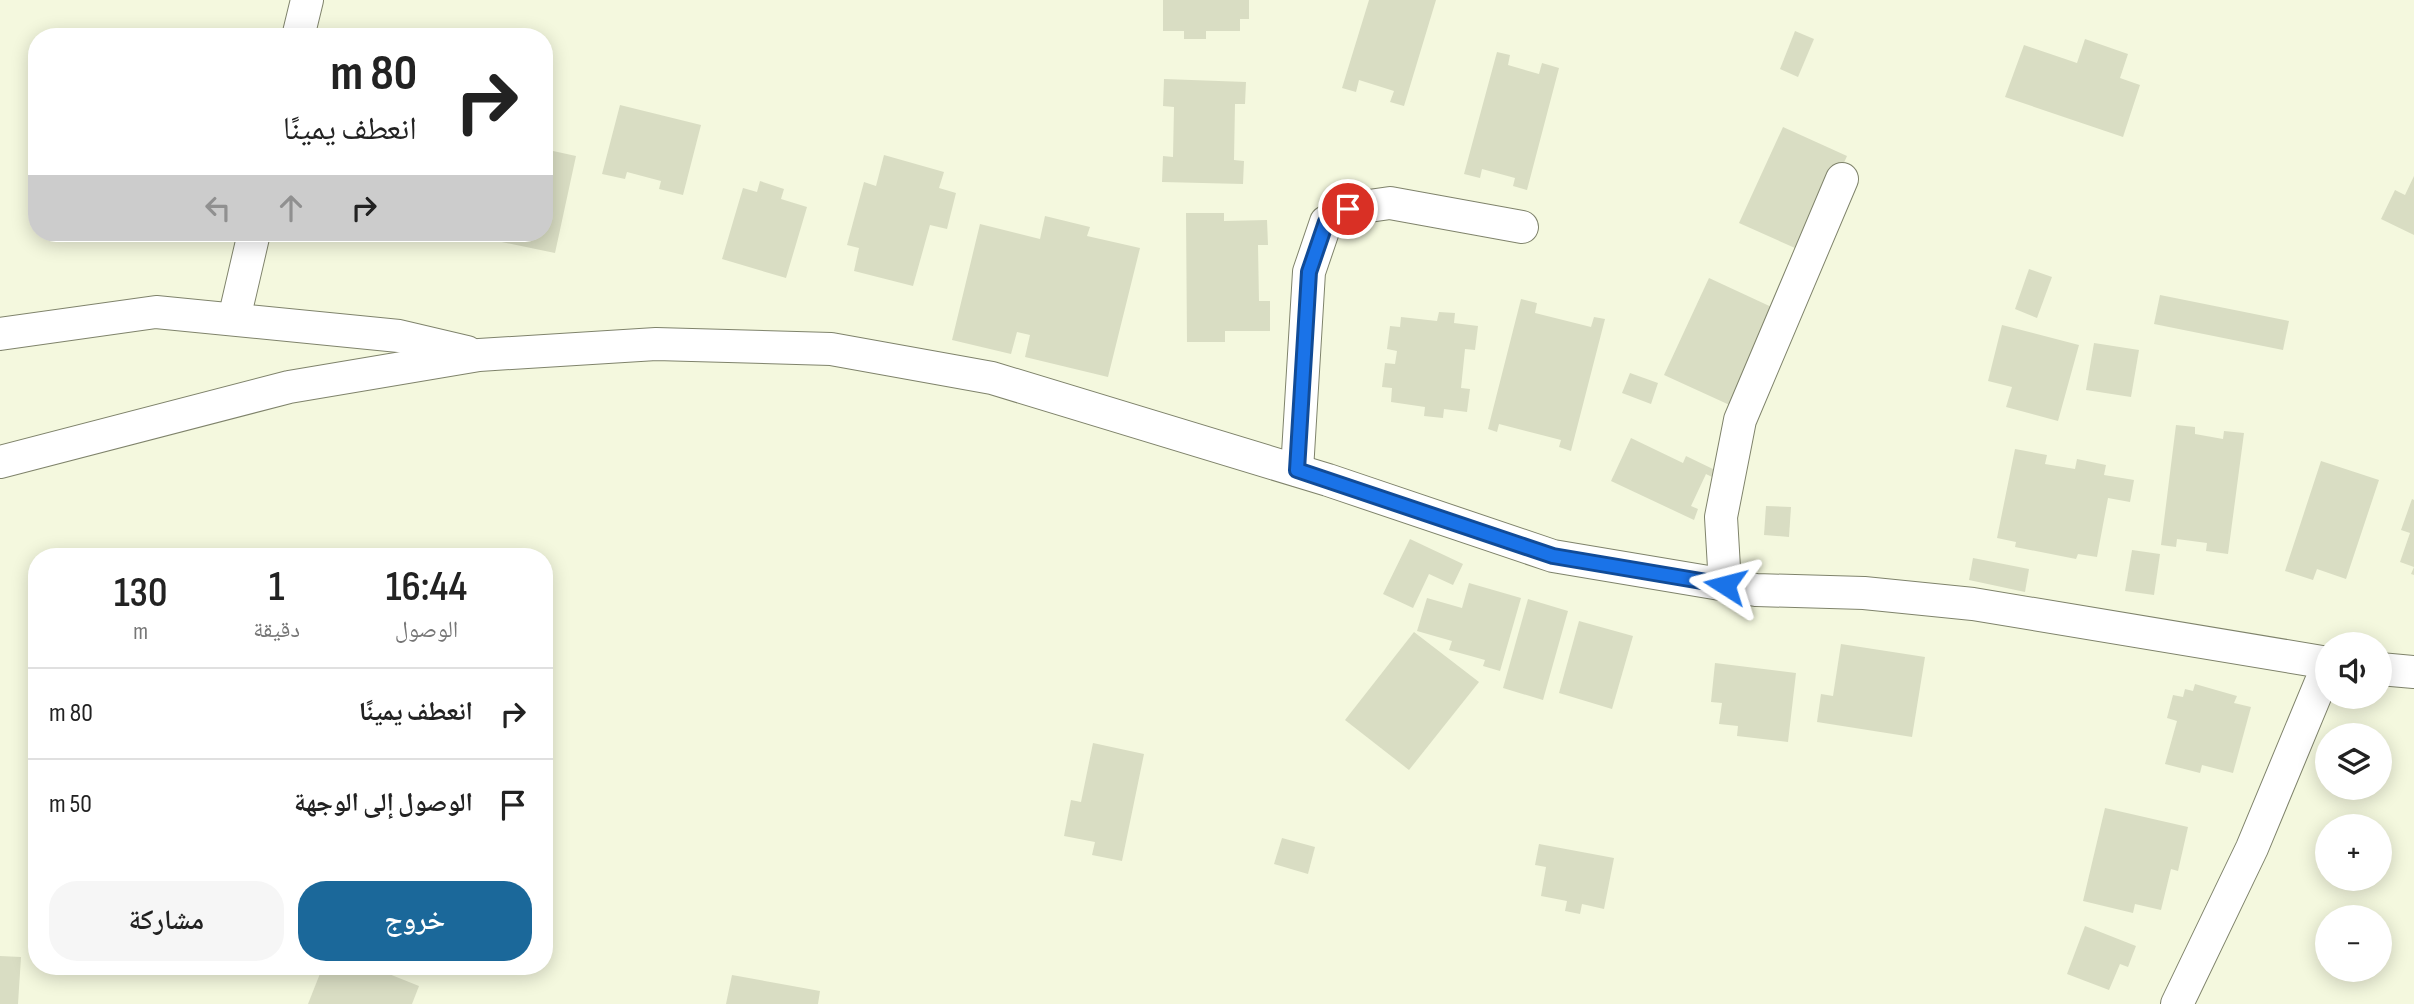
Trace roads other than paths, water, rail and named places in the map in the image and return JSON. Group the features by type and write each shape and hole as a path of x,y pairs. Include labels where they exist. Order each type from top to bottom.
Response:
{"street":[{"path":"300,28 307,0"},
{"path":"1725,585 1721,517 1740,420 1842,179"},
{"path":"1297,470 1309,272 1326,222 1348,209 1390,204 1522,227"},
{"path":"234,319 252,242"},
{"path":"0,334 156,312 399,336 479,355"},
{"path":"0,461 289,387 479,355 656,344 831,349 992,378 1297,470 1553,556 1756,590 1864,593 1973,604 2315,662"},
{"path":"2392,669 2414,672"},
{"path":"2176,1004 2252,848 2315,695"}]}
